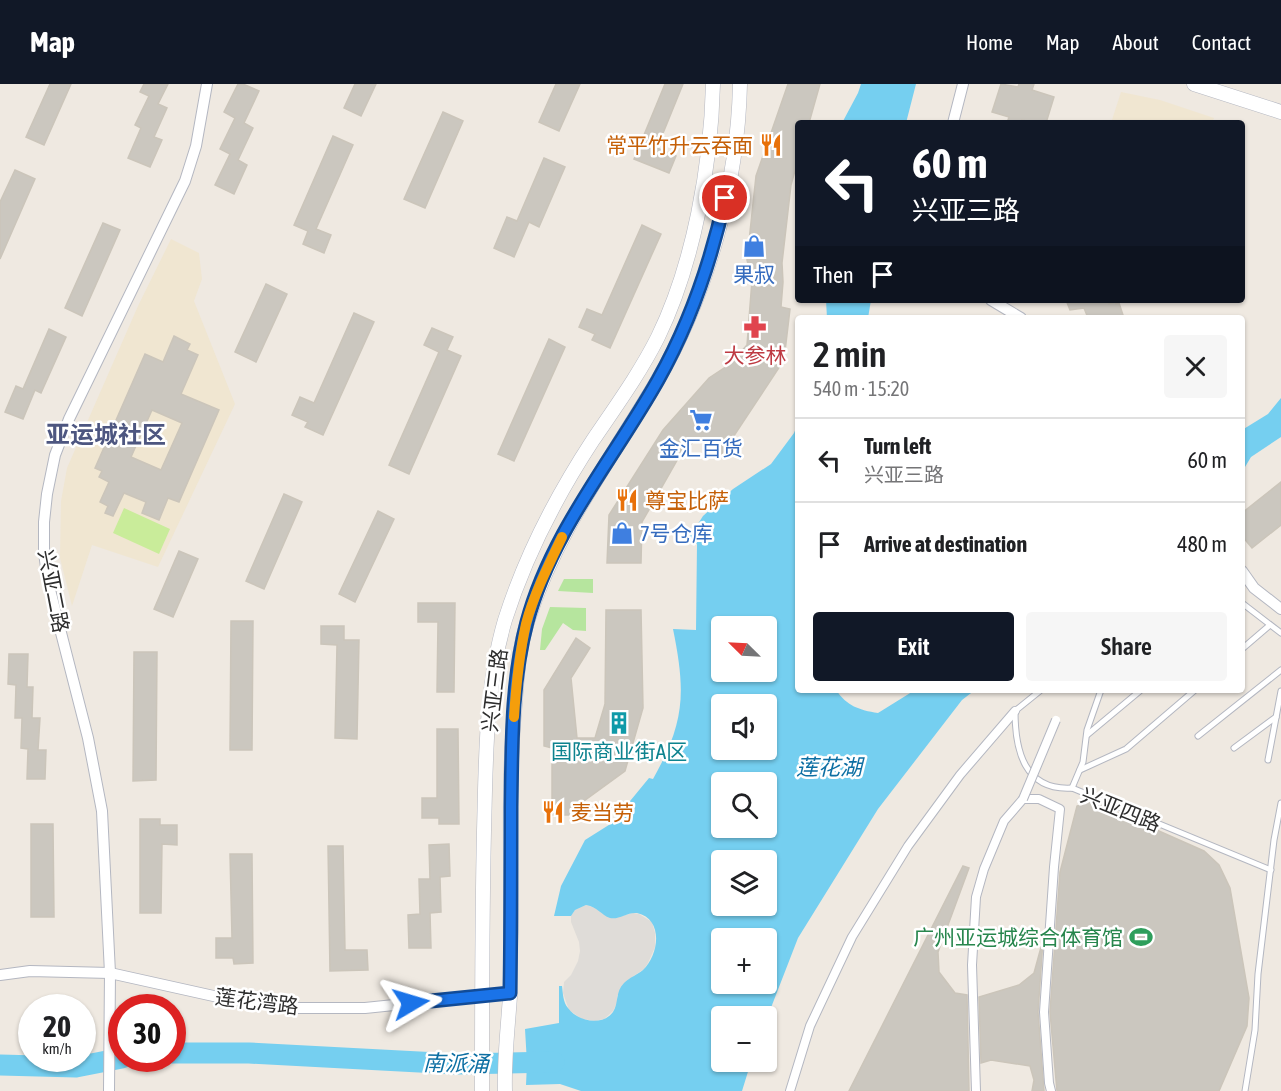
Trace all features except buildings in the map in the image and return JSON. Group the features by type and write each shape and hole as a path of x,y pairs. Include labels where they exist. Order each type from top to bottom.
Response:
{"street":[{"name":"兴亚二路","path":"109,1090 110,973 102,811 88,738 48,582 44,553 44,522 55,455 69,418 185,181 196,146 207,84"},
{"name":"兴亚三路","path":"482,1087 481,995 486,768 491,685 498,650 508,612 531,551 580,462 625,395 659,336 681,281 706,171 713,84"},
{"name":"兴亚三路","path":"505,1088 510,993 512,737 518,667 527,622 548,566 567,528 658,380 686,326 714,246 723,208 733,156 740,84"},
{"path":"954,120 963,84"},
{"path":"1194,84 1281,112"},
{"path":"996,303 1017,315"},
{"path":"1245,575 1254,588 1281,609"},
{"path":"1254,588 1281,603"},
{"path":"790,1091 810,1026 852,937 914,837 960,775 1016,711"},
{"path":"976,1091 972,965 976,897 984,868 1004,821 1023,799 1056,720"},
{"path":"1023,799 1039,799 1060,809 1053,867 1044,1012 1048,1083 1051,1091"},
{"name":"莲花湾路","path":"0,975 30,972 110,973 226,999 297,1008 364,1008 510,993"}],"lane":[{"path":"1245,606 1281,633"},
{"path":"1245,647 1270,625"},
{"path":"1198,736 1281,670"},
{"path":"1268,760 1281,691"},
{"path":"1016,711 1037,693"},
{"path":"1072,788 1083,762 1087,735 1100,693"},
{"path":"1087,735 1137,693"},
{"path":"1080,770 1126,749 1191,693"},
{"name":"兴亚四路","path":"1016,711 1016,733 1021,757 1040,783 1055,789 1072,788 1271,870"},
{"path":"1234,748 1276,716"},
{"path":"1245,1090 1255,1030 1258,974 1274,840 1281,802"}],"shaded area":[{"path":"1121,92 1160,100 1214,118 1213,120 1112,120"},
{"path":"171,239 199,253 202,279 194,301 235,404 158,567 92,545 72,606 60,558 61,501 67,468 138,306"},
{"path":"586,905 599,909 614,918 633,913 639,914 652,922 655,933 655,947 644,969 629,979 617,996 617,1003 613,1011 604,1019 595,1021 582,1019 569,1010 563,993 564,982 571,975 580,951 571,916 575,910"}],"green space":[{"path":"124,508 170,529 159,554 113,533"},
{"path":"564,579 593,579 593,593 558,591"},
{"path":"550,607 586,608 586,631 573,630 563,623 545,650 540,650 542,629"}],"water":[{"path":"861,84 916,84 907,120 844,120"},
{"path":"826,303 870,303 868,315 827,315"},
{"path":"1281,398 1281,437 1251,457 1245,467 1245,428 1268,414"},
{"name":"莲花湖","path":"795,430 795,693 839,693 854,706 878,713 910,693 971,693 962,700 878,809 798,938 777,992 777,928 711,928 711,994 776,994 772,1006 711,1006 711,1072 748,1072 742,1091 581,1091 560,1084 526,1085 525,1029 559,1023 559,986 562,986 565,1003 572,1013 583,1019 603,1020 613,1012 621,986 643,970 653,956 655,930 652,922 637,913 610,918 594,907 586,905 575,910 571,916 554,916 561,886 585,840 612,823 649,778 653,779 664,759 677,723 680,707 680,671 673,629 696,630 697,544 685,544 703,516 733,489 771,464"}],"waterway":[{"name":"南派涌","path":"186,1053 249,1053 457,1064 554,1062"},
{"name":"南派涌","path":"0,1065 76,1067 108,1061"}],"slow traffic":[{"path":"514,717 518,667 527,622 548,566 562,537"}],"place":[{"name":"常平竹升云吞面","path":"771,145"},
{"name":"果叔","path":"754,246"},
{"name":"大参林","path":"755,327"},
{"name":"金汇百货","path":"701,420"},
{"name":"尊宝比萨","path":"627,500"},
{"name":"7号仓库","path":"622,533"},
{"name":"国际商业街A区","path":"619,723"},
{"name":"麦当劳","path":"553,812"},
{"name":"广州亚运城综合体育馆","path":"1141,937"}],"district":[{"name":"亚运城社区","path":"106,434"}],"route":[{"path":"411,1003 510,993 512,737 518,667 527,622 548,566 567,528 658,380 686,326 714,246 725,198"}]}
